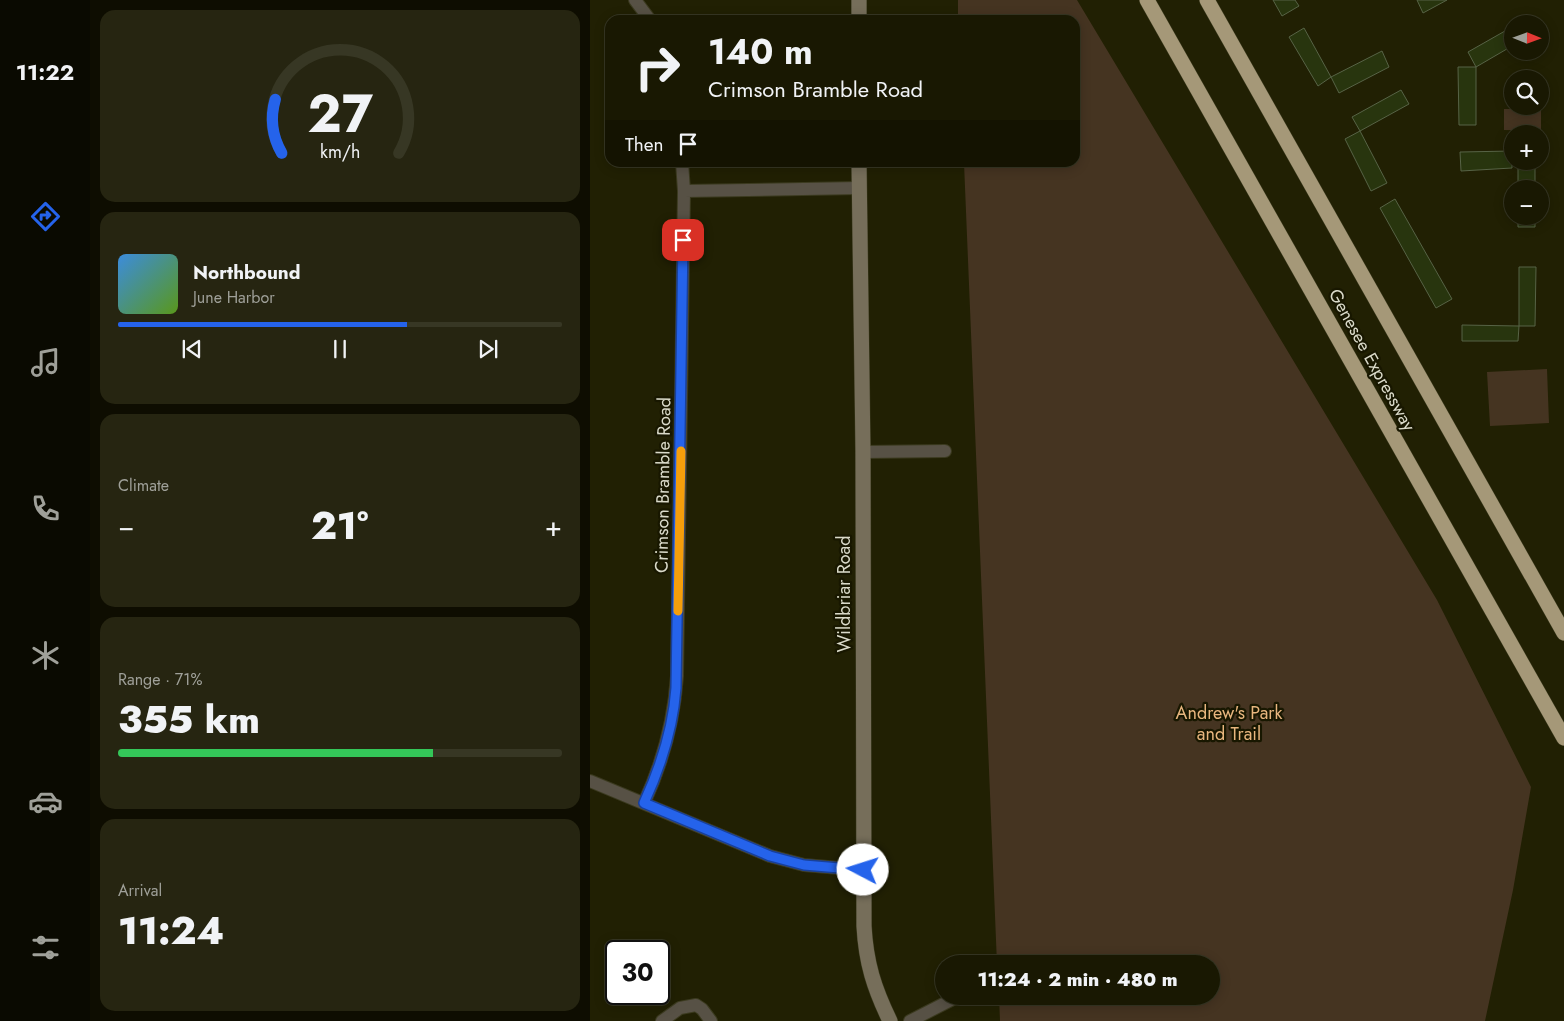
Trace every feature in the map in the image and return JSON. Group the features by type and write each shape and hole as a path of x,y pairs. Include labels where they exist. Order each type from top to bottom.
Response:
{"highway":[{"name":"Genesee Expressway","path":"1147,0 1564,738"},
{"name":"Genesee Expressway","path":"1207,0 1564,633"}],"street":[{"path":"635,0 646,15"},
{"path":"859,0 859,15"},
{"name":"Crimson Bramble Road","path":"644,803 664,753 671,726 676,684 684,192 682,167"},
{"name":"Wildbriar Road","path":"859,167 863,452 863,870 865,950 876,993 890,1021"},
{"path":"684,192 859,188"},
{"path":"863,452 945,451"},
{"path":"590,781 770,856 804,865 863,870"},
{"path":"662,1021 680,1008 696,1004 706,1013 711,1021"},
{"path":"910,1021 940,1005"}],"green space":[{"name":"Andrew's Park and Trail","path":"958,0 1077,0 1437,600 1531,787 1513,890 1485,1021 1000,1021 999,1005 1220,1005 1220,955 997,955 964,167 1080,167 1080,15 958,15"},
{"path":"1504,115 1541,115 1541,125 1504,125"},
{"path":"1547,369 1549,423 1490,426 1487,372"}],"building":[{"path":"1273,0 1295,0 1299,6 1282,16"},
{"path":"1417,0 1447,0 1423,13"},
{"path":"1304,28 1331,77 1318,86 1289,37"},
{"path":"1504,32 1504,51 1476,67 1468,52"},
{"path":"1382,51 1389,67 1339,93 1331,77"},
{"path":"1458,67 1476,67 1476,125 1459,125"},
{"path":"1401,90 1409,104 1360,131 1352,117"},
{"path":"1360,131 1387,183 1371,191 1345,139"},
{"path":"1504,151 1504,168 1461,171 1460,152"},
{"path":"1518,170 1535,170 1535,180 1518,180"},
{"path":"1395,199 1452,299 1436,308 1380,208"},
{"path":"1518,225 1535,225 1535,227 1518,227"},
{"path":"1519,267 1536,267 1535,326 1519,326"},
{"path":"1462,325 1519,326 1518,341 1462,341"}],"slow traffic":[{"path":"678,611 681,451"}],"route":[{"path":"683,240 676,688 671,726 664,753 644,803 770,856 804,865 863,870"}]}
